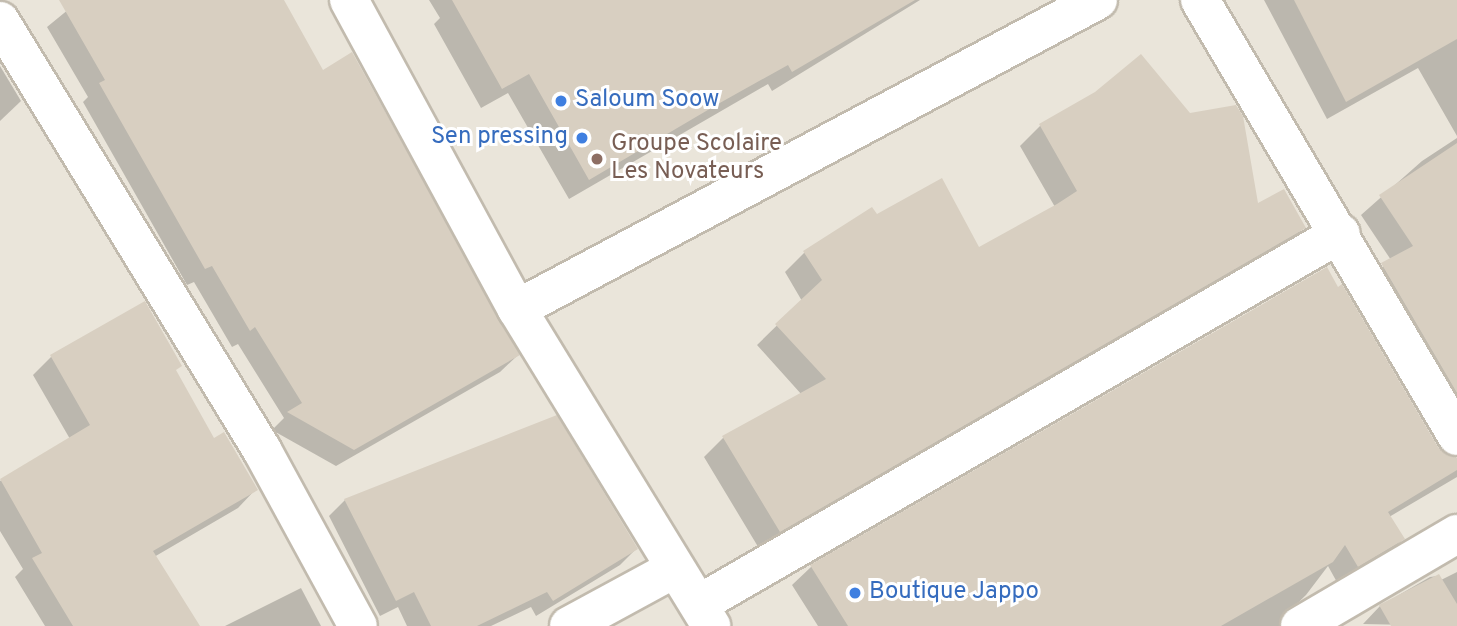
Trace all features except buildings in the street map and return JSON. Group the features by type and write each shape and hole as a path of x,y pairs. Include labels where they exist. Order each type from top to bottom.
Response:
{"street":[{"path":"0,8 13,0"},
{"path":"517,309 1098,0"},
{"path":"1200,0 1341,233 1457,436"},
{"path":"363,5 517,309 674,569 705,615 1341,233"},
{"path":"0,21 261,450 358,626"},
{"path":"1300,626 1457,534"},
{"path":"569,626 674,569"}],"shaded area":[{"path":"0,0 1457,0 1457,626 0,626"}],"place":[{"name":"Saloum Soow","path":"561,101"},
{"name":"Sen pressing","path":"582,138"},
{"name":"Groupe Scolaire Les Novateurs","path":"597,159"},
{"name":"Boutique Jappo","path":"855,593"}]}
